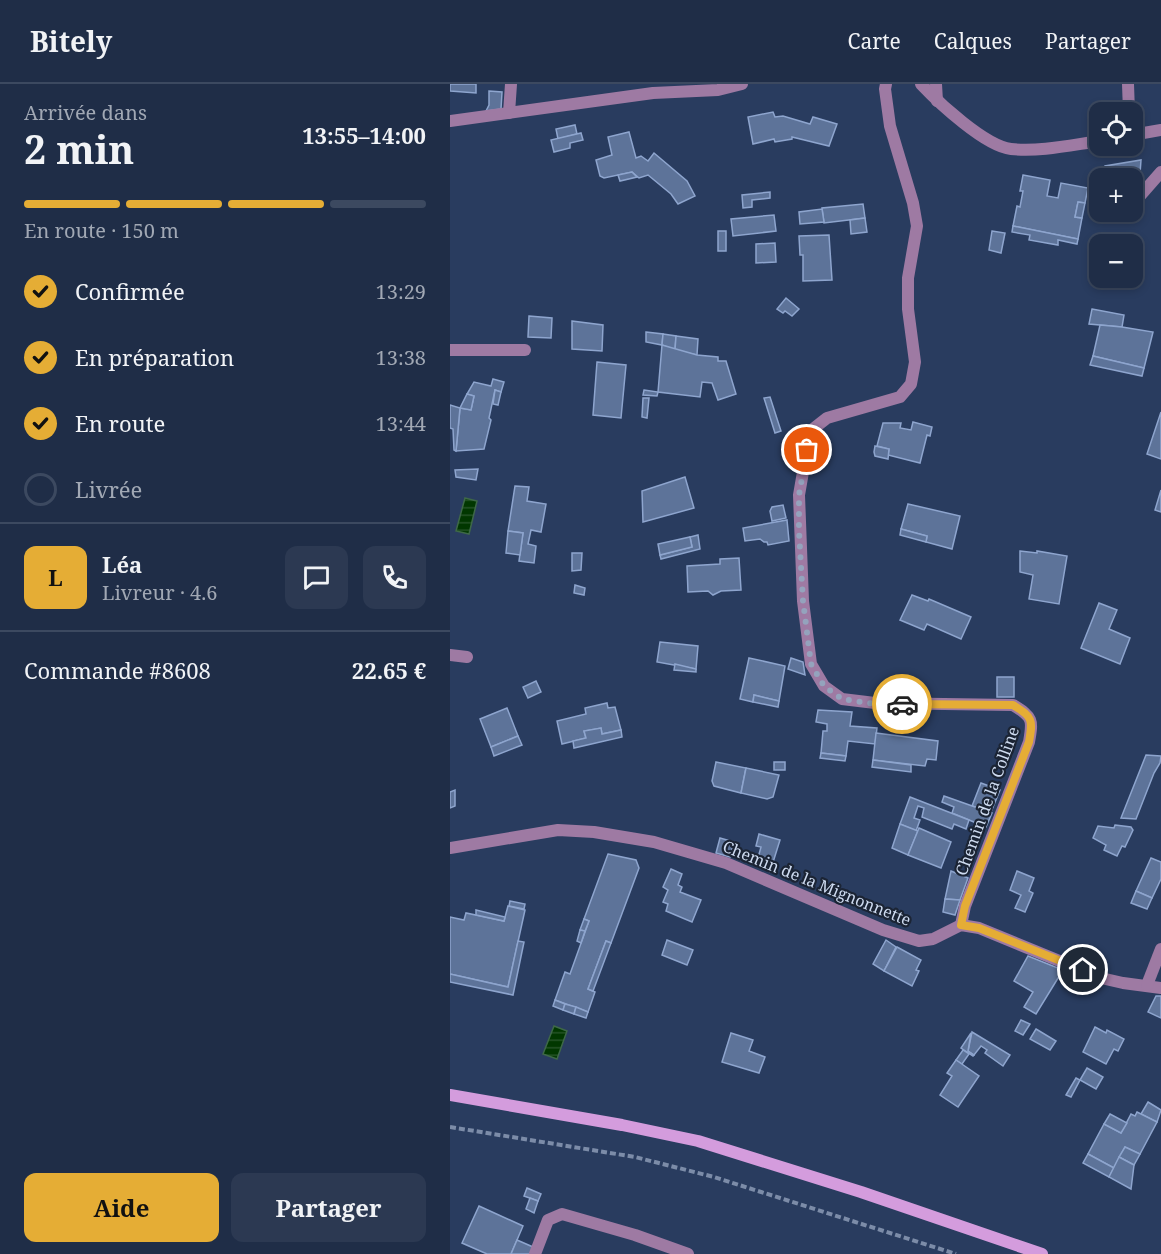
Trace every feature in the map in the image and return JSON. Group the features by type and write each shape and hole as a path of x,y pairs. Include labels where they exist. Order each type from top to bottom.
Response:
{"main road":[{"path":"450,1095 622,1125 698,1141 861,1192 1042,1254"}],"street":[{"path":"509,113 511,84"},
{"path":"450,121 654,89 718,90 742,84"},
{"name":"Chemin de la Colline","path":"886,84 890,126 913,203 917,226 908,278 908,309 915,362 911,384 900,397 827,417 813,429 799,495 803,601 811,664 824,686 842,699 875,704 1013,705 1027,713 1032,723 1029,742 965,906 961,925"},
{"path":"921,84 937,101 970,127 1009,149 1041,149 1089,142"},
{"path":"936,84 937,101"},
{"path":"1128,84 1129,102"},
{"path":"1143,133 1161,130"},
{"path":"1143,192 1161,172"},
{"path":"450,350 525,350"},
{"path":"450,655 467,657"},
{"name":"Chemin de la Mignonnette","path":"450,848 558,830 594,832 654,842 726,863 883,930 919,941 933,939 961,925"},
{"path":"961,925 979,928 1101,978 1161,988"},
{"path":"1147,985 1161,949"},
{"path":"535,1254 548,1220 562,1214 688,1254"}],"path":[{"path":"450,1127 635,1157 702,1174 956,1254"}],"shaded area":[{"path":"465,498 477,501 469,534 456,531"},
{"path":"554,1026 567,1031 557,1059 543,1054"}],"building":[{"path":"450,84 476,84 476,93 450,91"},
{"path":"489,91 502,92 501,109 486,111 489,105"},
{"path":"773,112 775,117 783,116 810,124 813,117 837,124 829,146 792,137 792,139 775,142 774,139 753,144 748,117"},
{"path":"575,125 577,134 558,139 556,129"},
{"path":"629,132 636,158 641,156 648,161 654,153 687,181 695,196 678,204 671,194 648,175 639,178 632,172 604,178 600,176 596,160 612,155 608,137"},
{"path":"581,133 583,140 570,143 570,148 554,152 551,140"},
{"path":"1141,160 1140,168 1105,168 1105,166"},
{"path":"632,172 637,177 620,181 618,175"},
{"path":"1023,175 1050,180 1047,196 1058,198 1061,183 1088,188 1085,203 1078,202 1075,217 1082,218 1078,239 1013,226 1017,206 1020,207"},
{"path":"770,192 770,198 752,200 752,207 743,208 742,195"},
{"path":"1078,202 1085,203 1082,218 1075,217"},
{"path":"863,204 865,218 824,223 822,208"},
{"path":"822,209 824,222 800,224 799,212"},
{"path":"774,215 776,231 733,236 731,219"},
{"path":"865,218 867,232 851,234 850,220"},
{"path":"1013,226 1078,239 1077,244 1058,240 1058,245 1029,240 1030,235 1012,232"},
{"path":"718,231 726,231 726,251 718,251"},
{"path":"992,231 1005,233 1001,253 989,250"},
{"path":"829,235 832,280 803,281 803,255 800,255 799,236"},
{"path":"775,243 776,262 756,263 756,244"},
{"path":"786,298 799,309 792,316 777,309"},
{"path":"1092,309 1124,315 1122,327 1089,324"},
{"path":"529,316 552,318 551,338 528,337"},
{"path":"572,321 603,325 602,351 572,349"},
{"path":"1100,325 1153,332 1144,368 1093,356"},
{"path":"646,332 663,334 662,345 646,342"},
{"path":"663,334 676,336 675,350 662,345"},
{"path":"676,336 698,339 697,355 675,350"},
{"path":"662,345 697,355 718,357 718,361 726,361 736,394 718,400 712,383 702,382 700,397 658,392"},
{"path":"1093,356 1144,368 1142,376 1090,365"},
{"path":"597,362 626,365 621,418 593,415"},
{"path":"493,379 504,382 501,392 495,390 484,449 456,451 460,408 471,410 474,396 467,394 474,382 491,386"},
{"path":"495,390 501,392 498,405 493,404"},
{"path":"644,390 658,392 657,396 643,395"},
{"path":"467,394 474,396 471,410 460,408"},
{"path":"770,397 781,431 775,433 764,398"},
{"path":"643,398 649,398 647,418 642,417"},
{"path":"450,405 460,408 456,451 454,450 453,429 450,428"},
{"path":"1161,412 1161,459 1147,454"},
{"path":"913,422 932,427 930,436 927,435 920,463 888,455 889,449 877,446 883,423 901,423 900,428 911,430"},
{"path":"875,446 889,449 888,459 875,456"},
{"path":"478,469 476,480 456,477 455,470"},
{"path":"685,477 694,508 643,522 642,491"},
{"path":"515,486 529,487 527,501 546,504 541,532 531,530 528,544 536,546 534,563 519,561 523,533 508,531"},
{"path":"1161,490 1161,512 1155,510"},
{"path":"908,504 960,516 952,549 926,542 927,536 901,529"},
{"path":"783,505 786,518 772,521 770,511 772,507"},
{"path":"787,520 789,541 768,545 760,539 745,541 743,528"},
{"path":"901,529 927,536 926,542 900,535"},
{"path":"508,531 523,533 520,555 506,553"},
{"path":"698,535 700,549 661,559 660,555 692,547 690,537"},
{"path":"690,537 692,547 660,555 658,544"},
{"path":"1020,551 1067,556 1059,604 1029,599 1033,575 1020,572"},
{"path":"572,553 582,553 581,570 572,571"},
{"path":"739,558 741,590 721,591 713,595 708,591 688,592 687,566 720,564 720,559"},
{"path":"575,585 585,588 584,595 574,593"},
{"path":"912,595 928,601 929,599 971,617 961,639 927,624 924,630 900,620"},
{"path":"1099,603 1117,610 1109,629 1130,638 1120,664 1081,648"},
{"path":"660,642 698,646 696,669 657,662"},
{"path":"749,658 785,666 779,701 754,695 753,702 740,699"},
{"path":"791,658 803,662 805,675 788,669"},
{"path":"675,664 696,669 696,672 674,670"},
{"path":"997,677 1014,677 1014,697 997,697"},
{"path":"536,681 541,692 528,698 523,687"},
{"path":"754,695 779,701 778,707 753,702"},
{"path":"607,703 608,708 615,707 621,730 602,734 601,728 584,731 586,738 562,744 557,721 586,714 585,708"},
{"path":"507,708 518,736 491,747 480,719"},
{"path":"818,710 852,712 850,726 877,728 875,744 848,741 846,756 821,753 823,731 827,731 827,724 816,722"},
{"path":"601,728 602,734 621,730 622,737 574,748 573,741 586,738 584,731"},
{"path":"876,733 938,741 936,760 927,759 925,766 873,760"},
{"path":"518,736 522,745 494,756 491,747"},
{"path":"821,753 846,756 845,761 820,758"},
{"path":"1146,755 1161,756 1160,763 1136,819 1121,818"},
{"path":"873,760 911,765 911,772 872,767"},
{"path":"716,762 746,768 741,793 714,786 712,781"},
{"path":"774,762 785,762 785,770 774,770"},
{"path":"746,768 779,775 773,797 767,799 741,793"},
{"path":"981,783 1000,790 991,812 972,806"},
{"path":"455,790 455,806 450,808 450,792"},
{"path":"944,796 992,813 986,827 952,813 954,807 942,802"},
{"path":"910,797 969,820 966,829 954,824 952,829 922,817 924,808 918,806 914,818 920,820 916,831 900,824"},
{"path":"900,824 918,831 908,855 892,848"},
{"path":"1115,825 1131,827 1133,830 1125,847 1122,846 1117,856 1104,850 1106,845 1093,838 1098,826 1114,828"},
{"path":"919,828 951,842 941,868 908,855"},
{"path":"759,834 780,840 770,872 756,865 761,847 756,846"},
{"path":"720,838 734,842 730,857 716,853"},
{"path":"608,854 636,860 639,868 611,943 606,941 588,989 595,992 588,1012 555,1000 565,972 570,974 589,921 584,919"},
{"path":"1151,858 1161,862 1161,879 1152,898 1136,891"},
{"path":"671,869 682,874 678,885 682,887 680,892 701,900 692,922 666,911 668,904 663,902 668,890 663,887"},
{"path":"951,871 968,878 960,900 945,899"},
{"path":"1017,871 1034,878 1029,891 1033,893 1025,912 1015,908 1021,895 1010,890"},
{"path":"1136,891 1152,898 1147,909 1131,903"},
{"path":"945,899 960,900 955,915 943,912"},
{"path":"510,901 525,904 524,909 509,906"},
{"path":"508,906 525,910 508,987 450,974 450,917 464,920 466,913 504,921"},
{"path":"476,910 505,917 504,921 476,915"},
{"path":"584,919 589,921 585,931 580,930"},
{"path":"580,930 585,931 581,943 577,941"},
{"path":"667,940 693,950 687,965 662,955"},
{"path":"886,940 896,947 884,971 873,964"},
{"path":"518,941 524,942 513,995 450,982 450,974 508,987"},
{"path":"606,941 611,943 593,991 588,989"},
{"path":"897,947 921,960 912,986 884,971"},
{"path":"1028,956 1063,970 1036,1014 1024,1007 1033,992 1014,981"},
{"path":"1156,996 1161,996 1161,1018 1148,1012"},
{"path":"555,1000 565,1004 563,1010 553,1006"},
{"path":"565,1004 576,1007 574,1014 563,1010"},
{"path":"576,1007 588,1012 586,1018 574,1014"},
{"path":"1021,1020 1030,1024 1023,1035 1015,1031"},
{"path":"1095,1027 1106,1033 1107,1030 1124,1039 1118,1051 1114,1049 1106,1064 1083,1052"},
{"path":"1036,1029 1056,1041 1050,1050 1030,1039"},
{"path":"972,1032 1010,1055 1003,1066 985,1053 987,1050 981,1046 974,1055 968,1051"},
{"path":"731,1033 753,1040 749,1051 765,1057 759,1073 722,1062"},
{"path":"971,1033 968,1051 973,1056 961,1048"},
{"path":"963,1050 969,1054 962,1064 956,1060"},
{"path":"956,1060 979,1076 958,1107 940,1095 952,1076 947,1073"},
{"path":"1087,1068 1103,1077 1096,1089 1080,1080"},
{"path":"1076,1078 1080,1080 1071,1097 1066,1095"},
{"path":"1148,1102 1161,1110 1157,1122 1141,1114"},
{"path":"1137,1112 1157,1122 1140,1154 1125,1147 1114,1168 1088,1154 1104,1124 1121,1133 1131,1114 1135,1116"},
{"path":"1110,1114 1127,1123 1121,1133 1104,1124"},
{"path":"1125,1147 1140,1154 1134,1165 1119,1157"},
{"path":"1088,1154 1114,1168 1109,1177 1083,1163"},
{"path":"1119,1157 1134,1165 1131,1189 1109,1177"},
{"path":"527,1188 541,1194 538,1201 524,1196"},
{"path":"530,1198 538,1201 534,1213 526,1209"},
{"path":"479,1206 523,1226 511,1254 487,1254 462,1243"},
{"path":"517,1240 533,1247 530,1254 511,1254"}],"way so far":[{"path":"807,450 799,495 799,531 803,601 811,664 824,686 842,699 875,704 902,704"}],"route":[{"path":"902,704 1013,705 1027,713 1032,723 1029,742 965,906 961,925 979,928 1083,970"}]}
